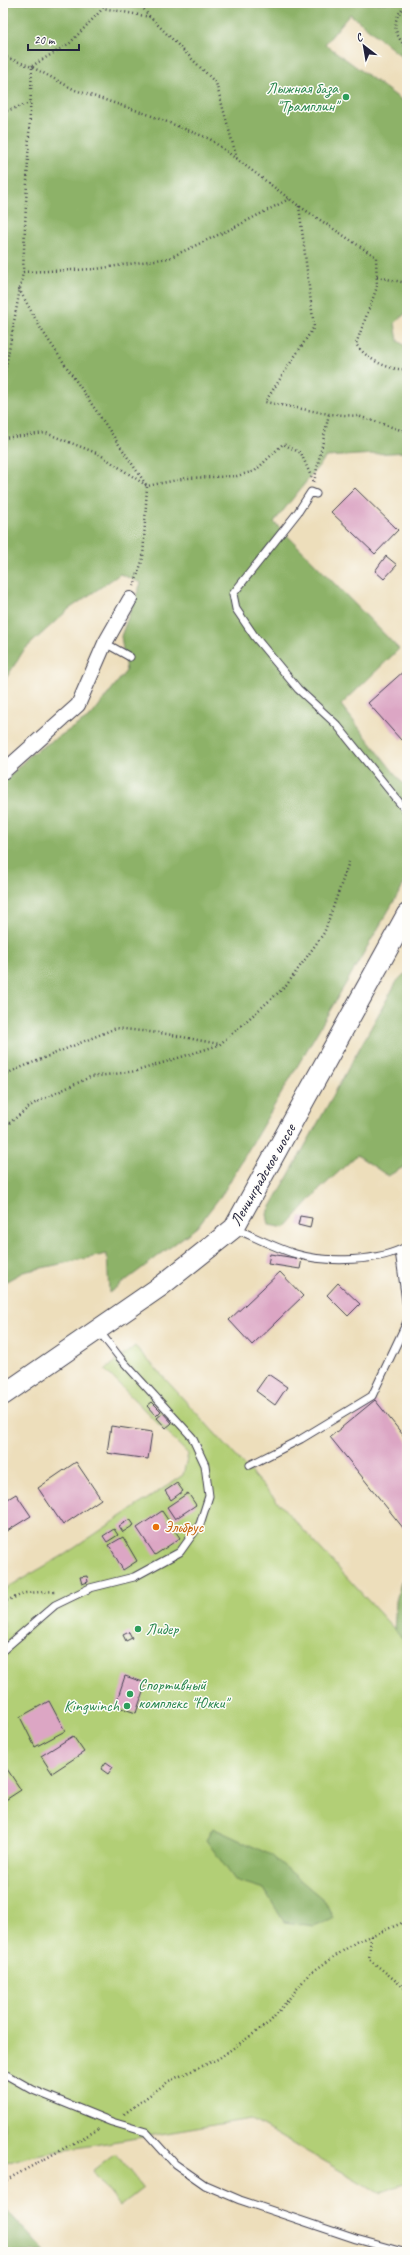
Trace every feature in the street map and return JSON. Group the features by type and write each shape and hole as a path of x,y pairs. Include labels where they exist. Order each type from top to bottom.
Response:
{"main road":[{"name":"Ленинградское шоссе","path":"3,1395 161,1286 234,1228 254,1189 285,1138 407,914"}],"street":[{"path":"3,772 78,705 105,643 130,598"}],"lane":[{"path":"314,493 233,594 236,608 255,637 298,689 337,725 407,812"},
{"path":"105,643 130,656"},
{"path":"234,1228 297,1254 351,1261 399,1251 407,1246"},
{"path":"399,1251 407,1308"},
{"path":"250,1464 301,1439 372,1396 407,1322"},
{"path":"3,1650 55,1605 90,1588 134,1577 180,1552 200,1524 209,1496 205,1466 192,1437 120,1358 97,1329"},
{"path":"3,2073 33,2090 112,2122 146,2132 174,2164 205,2185 240,2200 356,2239 403,2252"}],"path":[{"path":"101,3 103,8"},
{"path":"32,66 70,42 108,3"},
{"path":"139,3 150,17 216,83 237,160"},
{"path":"405,46 398,38 394,25 399,12 407,4"},
{"path":"103,8 150,17"},
{"path":"3,56 32,66 75,90 146,114 210,139 299,206 376,257 377,288 356,344 363,354 389,367 396,370 407,369"},
{"path":"3,383 23,272 32,66"},
{"path":"3,112 30,104"},
{"path":"23,272 96,269 169,258 237,226 290,198"},
{"path":"299,206 314,327 266,402 329,414 358,416 407,432"},
{"path":"377,278 407,283"},
{"path":"19,290 41,329 147,486 143,558 130,598"},
{"path":"313,483 329,414"},
{"path":"3,438 46,433 99,454 147,486 187,478 237,476 256,471 283,444 302,453 313,483 314,493"},
{"path":"3,1128 33,1104 90,1077 137,1071 219,1044 286,986 324,933 349,862"},
{"path":"3,1075 116,1028 167,1034 219,1044"},
{"path":"3,1602 26,1593"},
{"path":"3,2182 112,2122 169,2080 218,2059 270,2022 309,1974 356,1942 407,1921"},
{"path":"372,1936 369,1959 407,1990"}],"green space":[{"path":"3,3 407,3 407,61 350,14 325,44 407,104 407,312 395,323 398,341 407,347 407,452 326,457 274,522 399,649 341,705 407,789 407,879 223,1193 197,1227 109,1293 107,1254 23,1272 3,1283 3,783 30,755 91,716 126,671 121,636 141,583 120,574 69,609 24,650 3,683"},
{"path":"404,974 407,975 407,1165 388,1176 357,1155 318,1191 285,1228 269,1225 267,1214 397,981"},
{"path":"135,1346 407,1643 407,2183 379,2193 250,2119 29,2156 3,2164 3,1590 64,1555 183,1475 188,1454 105,1370"},
{"path":"407,1578 407,1643 394,1630 396,1601 401,1582"},
{"path":"213,1828 271,1855 325,1901 333,1918 314,1926 284,1922 264,1889 235,1880 206,1840"},
{"path":"115,2153 143,2188 120,2206 92,2171"},
{"path":"3,2206 45,2252 3,2252"}],"building":[{"path":"355,488 398,530 375,554 331,512"},
{"path":"386,556 397,565 384,579 375,571"},
{"path":"405,670 407,673 407,735 401,740 368,703"},
{"path":"300,1216 312,1218 310,1228 298,1225"},
{"path":"270,1254 302,1259 300,1269 268,1264"},
{"path":"280,1272 303,1296 252,1345 229,1320"},
{"path":"338,1283 360,1304 348,1316 327,1295"},
{"path":"268,1374 287,1387 275,1405 256,1391"},
{"path":"375,1400 407,1440 407,1527 404,1529 330,1437"},
{"path":"152,1402 161,1411 156,1416 147,1406"},
{"path":"163,1413 172,1423 166,1428 157,1418"},
{"path":"111,1426 152,1432 148,1459 107,1453"},
{"path":"76,1462 101,1499 63,1525 38,1488"},
{"path":"177,1483 183,1491 171,1500 165,1491"},
{"path":"188,1493 196,1505 175,1519 167,1507"},
{"path":"16,1494 31,1516 7,1531 3,1525 3,1502"},
{"path":"162,1511 180,1538 155,1555 137,1528"},
{"path":"130,1519 134,1525 123,1532 119,1526"},
{"path":"114,1529 118,1535 107,1542 103,1536"},
{"path":"123,1537 137,1561 123,1570 109,1545"},
{"path":"87,1576 88,1582 82,1584 80,1577"},
{"path":"129,1632 132,1638 126,1641 123,1635"},
{"name":"Спортивный комплекс \"Юкки\"","path":"125,1676 146,1683 136,1713 115,1706"},
{"path":"49,1701 65,1731 35,1747 20,1717"},
{"path":"73,1736 84,1752 52,1773 41,1756"},
{"path":"106,1762 113,1767 108,1774 101,1769"},
{"path":"3,1763 21,1790 4,1801 3,1799"}],"place":[{"name":"Лыжная база \"Трамплин\"","path":"346,97"},
{"name":"Эльбрус","path":"156,1527"},
{"name":"Лидер","path":"138,1629"},
{"name":"Спортивный комплекс \"Юкки\"","path":"130,1694"},
{"name":"Kingwinch","path":"127,1706"}]}
